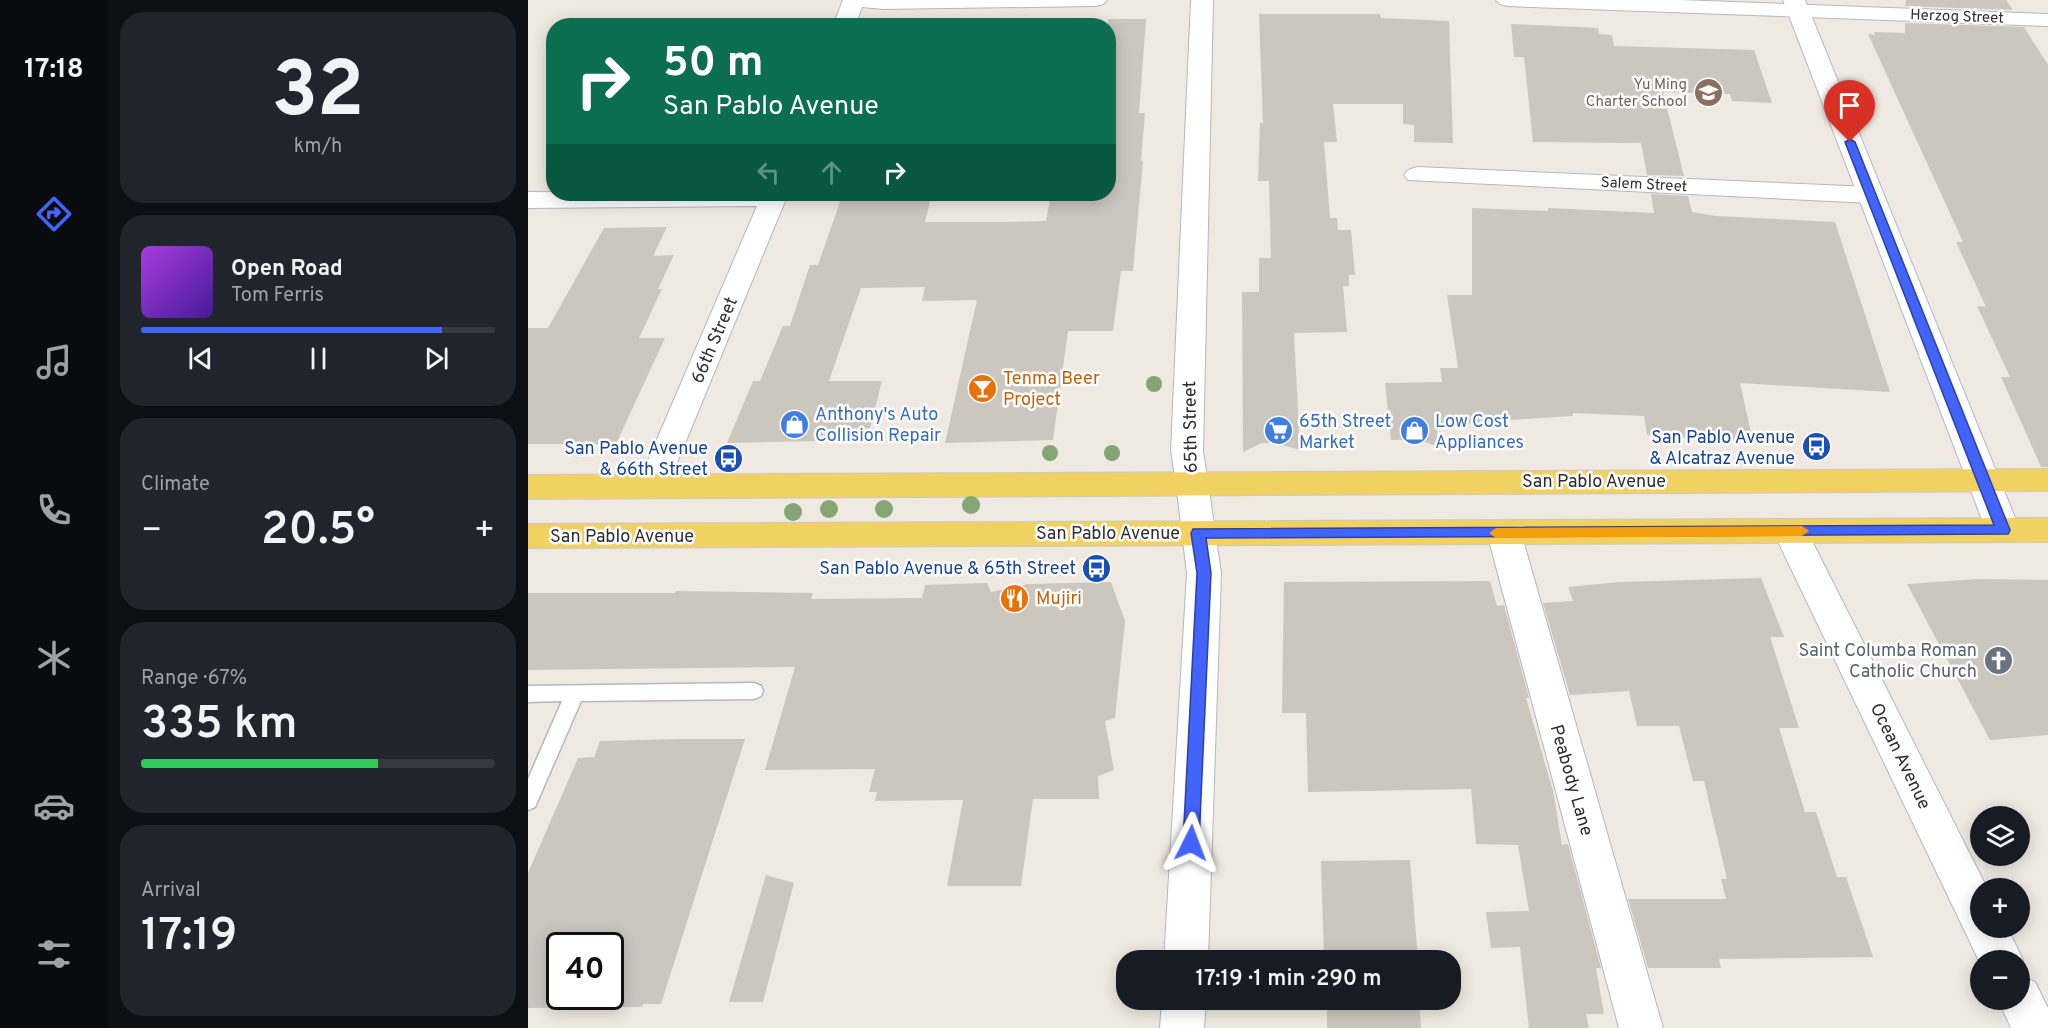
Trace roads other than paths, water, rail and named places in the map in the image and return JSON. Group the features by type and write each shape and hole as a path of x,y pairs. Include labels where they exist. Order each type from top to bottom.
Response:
{"main road":[{"name":"San Pablo Avenue","path":"528,487 2048,480"},
{"name":"San Pablo Avenue","path":"528,536 2048,530"}],"street":[{"path":"847,18 854,0"},
{"path":"860,0 883,3 1096,0"},
{"name":"65th Street","path":"1185,950 1204,573 1187,451 1202,0"},
{"name":"Herzog Street","path":"1507,0 1796,5 2048,20"},
{"path":"1796,5 2003,530"},
{"name":"Salem Street","path":"1417,175 1871,195"},
{"path":"528,200 546,200"},
{"name":"66th Street","path":"653,486 772,201"},
{"name":"Ocean Avenue","path":"1790,531 1970,897"},
{"name":"Peabody Lane","path":"1504,533 1641,1028"},
{"path":"1182,1028 1183,1010"},
{"path":"2025,1010 2034,1028"}],"lane":[{"path":"528,694 754,691"},
{"path":"528,801 575,693"}],"place":[{"name":"Yu Ming Charter School","path":"1708,93"},
{"name":"Tenma Beer Project","path":"982,388"},
{"name":"Anthony's Auto Collision Repair","path":"794,424"},
{"name":"65th Street Market","path":"1278,431"},
{"name":"Low Cost Appliances","path":"1414,431"},
{"name":"San Pablo Avenue & Alcatraz Avenue","path":"1816,447"},
{"name":"San Pablo Avenue & 66th Street","path":"729,458"},
{"name":"San Pablo Avenue & 65th Street","path":"1097,568"},
{"name":"Mujiri","path":"1015,598"},
{"name":"Saint Columba Roman Catholic Church","path":"1998,660"}]}
